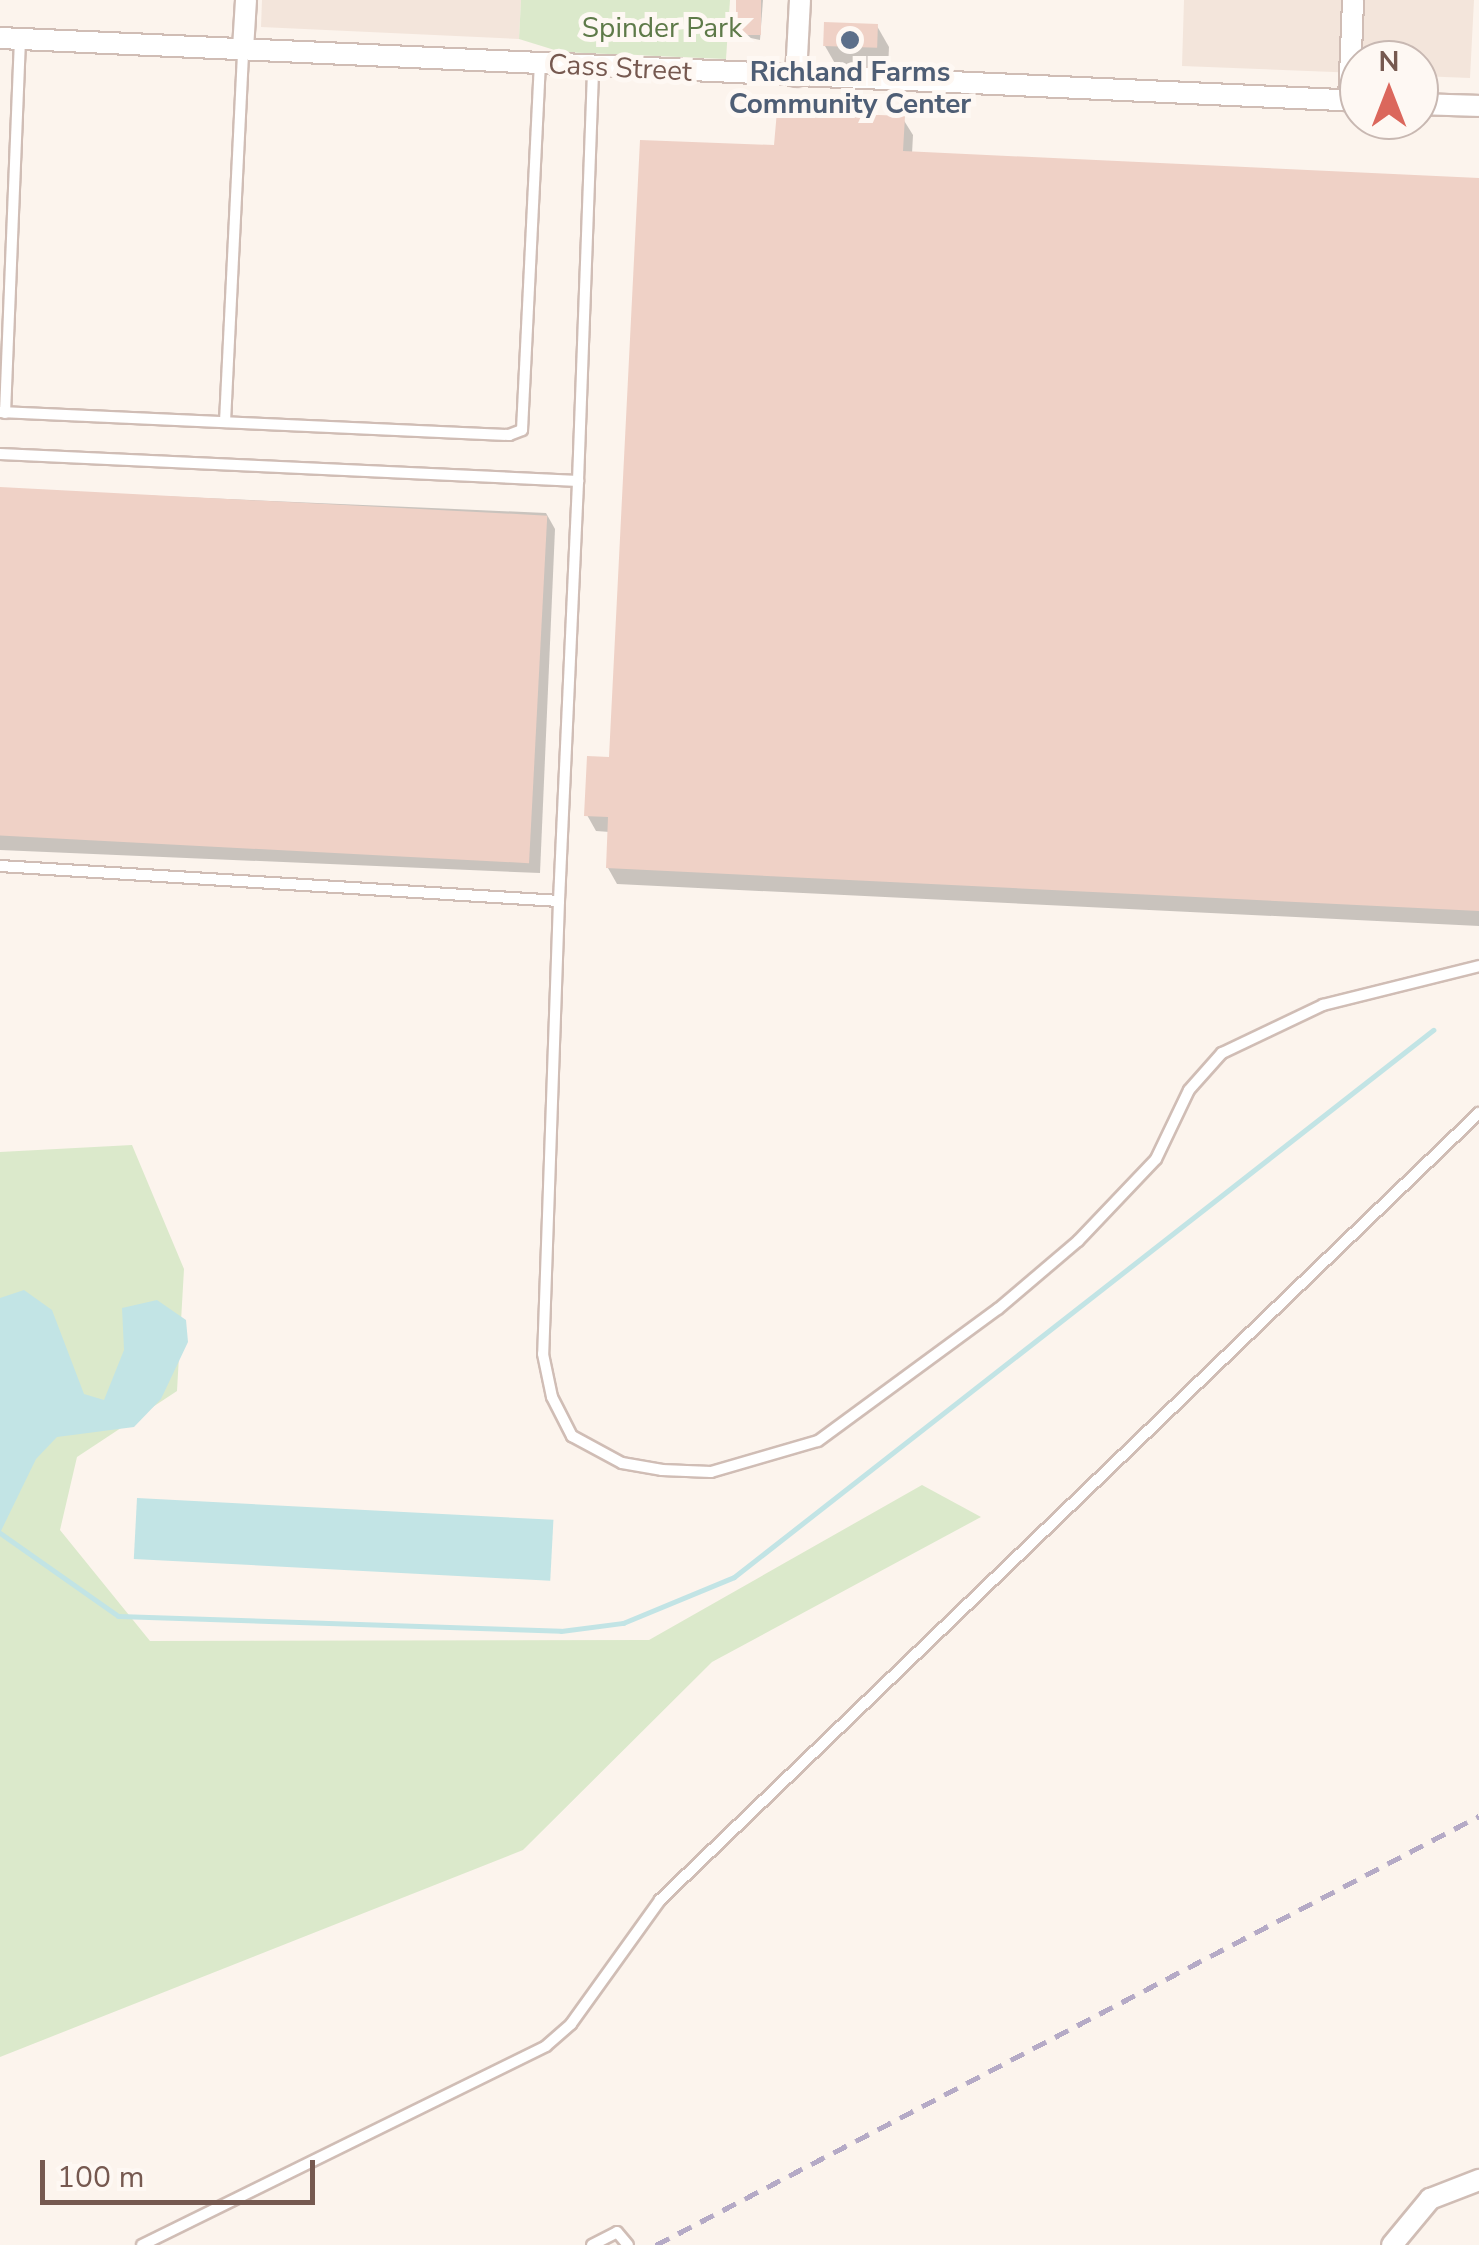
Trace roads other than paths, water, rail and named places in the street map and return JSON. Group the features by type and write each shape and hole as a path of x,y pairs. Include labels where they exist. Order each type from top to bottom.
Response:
{"street":[{"path":"243,50 246,0"},
{"path":"796,76 800,0"},
{"path":"1354,0 1354,40"},
{"name":"Cass Street","path":"10,38 1339,100"},
{"path":"1439,105 1479,106"},
{"path":"1392,2245 1430,2200 1479,2180"}],"lane":[{"path":"10,38 2,412 509,435 522,430 540,64"},
{"path":"226,422 243,50"},
{"path":"593,66 543,1354 552,1398 572,1436 622,1463 711,1472 818,1441 998,1309 1078,1242 1156,1159 1189,1090 1222,1052 1323,1005 1479,966"},
{"path":"0,454 578,481"},
{"path":"0,866 559,901"},
{"path":"142,2245 546,2046 570,2024 660,1900 1479,1112"},
{"path":"592,2245 618,2232 628,2245"}],"water":[{"path":"24,1290 52,1310 84,1394 104,1400 124,1350 122,1308 157,1300 186,1320 188,1342 161,1399 134,1427 57,1437 36,1459 0,1533 0,1298"},
{"path":"137,1498 553,1520 550,1581 134,1559"}],"waterway":[{"path":"0,1533 118,1616 561,1631 623,1623 734,1577 1433,1030"}],"railway":[{"path":"656,2245 1479,1816"}],"place":[{"name":"Richland Farms Community Center","path":"850,40"}],"park label":[{"name":"Spinder Park","path":"662,28"}]}
